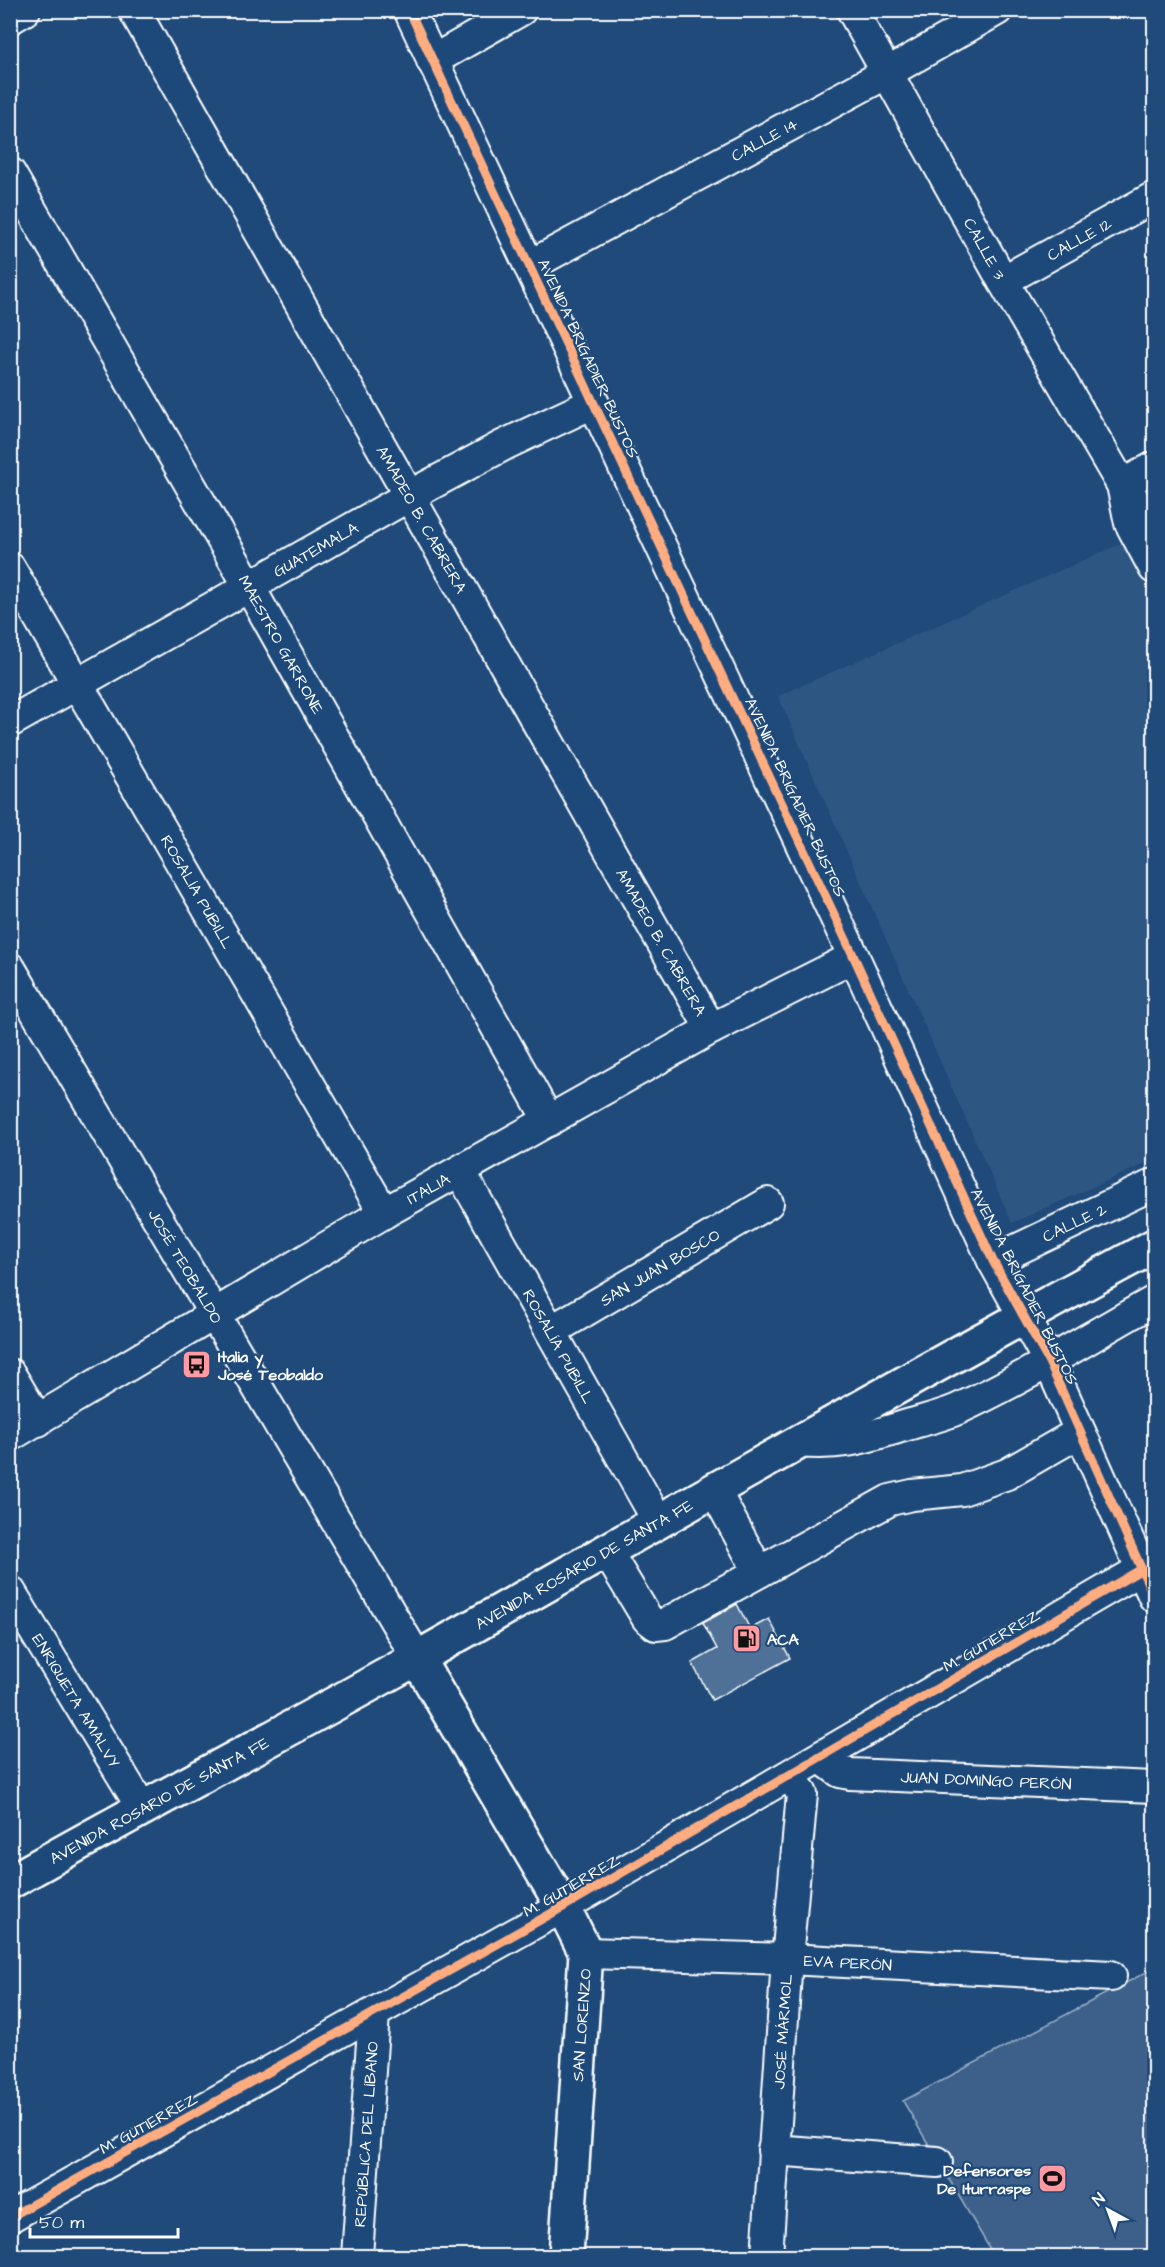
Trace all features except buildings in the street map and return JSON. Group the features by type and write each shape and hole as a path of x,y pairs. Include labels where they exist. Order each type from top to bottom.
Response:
{"main road":[{"name":"AVENIDA ROSARIO DE SANTA FE","path":"10,1882 417,1658 1024,1316 1155,1246"},
{"name":"SAN LORENZO","path":"417,1658 563,1907 586,1953 566,2256"}],"street":[{"path":"10,19 25,10"},
{"name":"AMADEO B. CABRERA","path":"134,10 711,1029"},
{"name":"AVENIDA BRIGADIER BUSTOS","path":"409,10 854,957 993,1261 1049,1362 1155,1597"},
{"path":"432,61 521,10"},
{"name":"CALLE 3","path":"852,10 1003,281 1122,485 1146,514 1155,529"},
{"name":"CALLE 14","path":"529,266 887,73 997,10"},
{"name":"MAESTRO GARRONE","path":"10,172 250,588 549,1121"},
{"name":"CALLE 12","path":"1003,281 1155,197"},
{"name":"GUATEMALA","path":"10,722 410,496 504,445 593,403"},
{"path":"1122,485 1155,467"},
{"name":"CALLE 3","path":"1122,485 1130,523 1155,568"},
{"name":"ROSALÍA PUBILL","path":"10,568 384,1213"},
{"name":"ITALIA","path":"10,1436 384,1213 711,1029 854,957"},
{"name":"JOSÉ TEOBALDO","path":"10,968 417,1658"},
{"name":"ROSALÍA PUBILL","path":"460,1170 658,1521"},
{"name":"CALLE 2","path":"993,1261 1155,1185"},
{"name":"SAN JUAN BOSCO","path":"551,1331 768,1203"},
{"path":"1097,1212 1155,1207"},
{"path":"798,1442 825,1444 854,1441 955,1410 1049,1362 1097,1332 1155,1302"},
{"path":"10,1374 38,1420"},
{"path":"606,1550 647,1618 656,1625 665,1624 890,1500 912,1495 962,1490 1007,1473 1080,1432"},
{"path":"714,1489 759,1572"},
{"name":"M. GUTIERREZ","path":"10,2217 563,1907 1142,1569"},
{"name":"ENRIQUETA AMALVY","path":"10,1591 142,1808"},
{"name":"JUAN DOMINGO PERÓN","path":"821,1758 840,1772 850,1774 1155,1787"},
{"name":"JOSÉ MÁRMOL","path":"767,2256 787,1959 802,1794 791,1775"},
{"name":"EVA PERÓN","path":"586,1953 787,1959 1111,1976"},
{"name":"REPÚBLICA DEL LÍBANO","path":"357,2256 374,2014"},
{"path":"773,2150 937,2162"}],"shaded area":[{"path":"1122,543 1154,600 1154,1160 1012,1223 778,696"},
{"name":"Defensores De Iturraspe","path":"1154,1968 1154,2256 994,2256 903,2101"}],"cycle path":[{"path":"409,10 854,957 993,1261 1049,1362 1154,1597"},
{"path":"10,2217 563,1907 1142,1569"}],"place":[{"name":"Italia y José Teobaldo","path":"197,1365"},
{"name":"ACA","path":"746,1639"},
{"name":"Defensores De Iturraspe","path":"1052,2179"}]}
